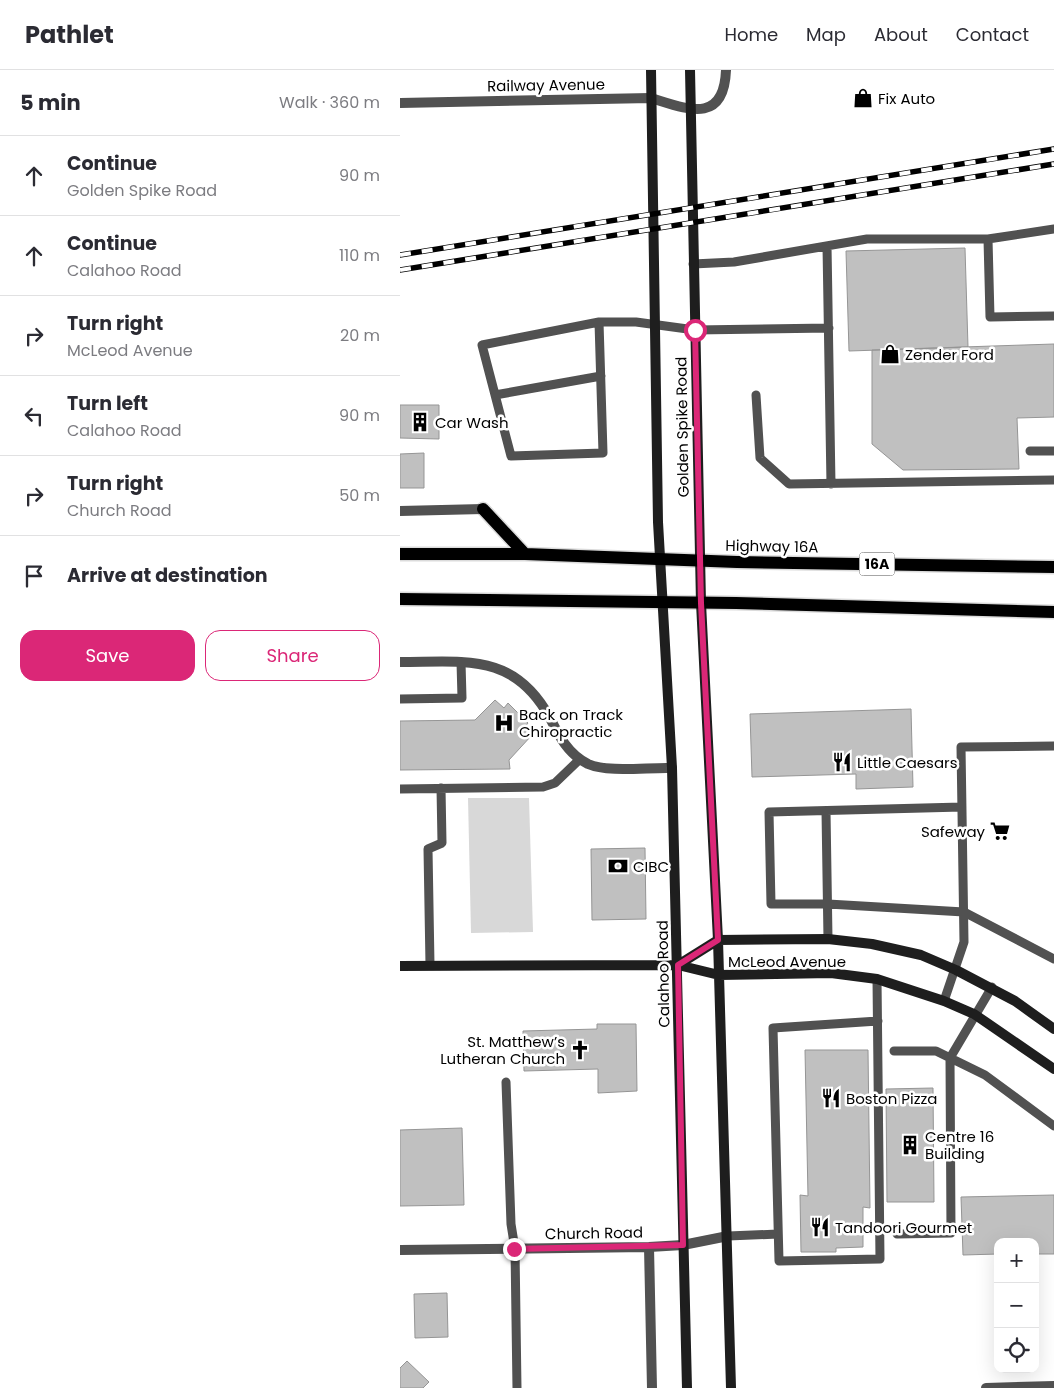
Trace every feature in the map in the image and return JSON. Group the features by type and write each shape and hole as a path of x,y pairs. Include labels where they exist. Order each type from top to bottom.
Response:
{"main road":[{"name":"Golden Spike Road","path":"651,70 660,559"},
{"name":"Golden Spike Road","path":"690,70 701,603"},
{"path":"483,509 525,554"},
{"name":"Highway 16A","path":"400,554 525,554 700,560 1054,567"},
{"name":"Calahoo Road","path":"660,559 672,768 687,1388"},
{"path":"400,599 663,602 1054,612"},
{"path":"701,603 718,940 731,1388"},
{"name":"McLeod Avenue","path":"678,965 718,940 828,939 872,944 921,955 956,970 992,987 1054,1029"},
{"name":"McLeod Avenue","path":"400,966 678,965 719,975 831,973 877,980 944,1000 974,1014 1054,1069"}],"street":[{"path":"690,110 711,106 719,98 724,89 726,70"},
{"name":"Railway Avenue","path":"400,103 651,98 690,110"},
{"path":"400,510 483,509"},
{"path":"400,662 461,662 488,665 519,679 539,698 563,743 580,759 602,768 672,768"},
{"name":"Church Road","path":"400,1250 649,1247 683,1245 728,1236"},
{"path":"649,1247 652,1388"},
{"path":"986,1388 1054,1386"}],"lane":[{"path":"693,264 734,262 867,239 988,239 1054,229"},
{"path":"988,239 990,317 1054,316"},
{"path":"827,246 831,484"},
{"path":"600,322 603,453 511,456 482,344 600,322 636,322 695,330 828,328"},
{"path":"495,395 601,376"},
{"path":"756,394 760,458 789,484 1054,480"},
{"path":"1030,451 1054,451"},
{"path":"400,699 462,698 461,662"},
{"path":"944,1000 956,970 964,942 961,747 1054,746"},
{"path":"400,789 542,787 555,783 580,759"},
{"path":"430,965 428,849 442,843 441,788"},
{"path":"962,807 769,812 771,904 828,904 964,912 1054,959"},
{"path":"826,811 828,939"},
{"path":"877,980 878,1021 880,1259 779,1261 773,1028 878,1021"},
{"path":"897,1234 951,1232 950,1058 974,1014 992,987"},
{"path":"894,1051 936,1051 985,1075 1054,1126"},
{"path":"506,1082 511,1224 514,1249 517,1388"},
{"path":"728,1236 778,1234"}],"shaded area":[{"path":"468,798 529,798 533,932 471,933"}],"building":[{"path":"965,248 968,347 849,351 846,251"},
{"path":"1054,344 1054,417 1017,418 1019,469 903,470 872,444 872,350"},
{"name":"Car Wash","path":"400,405 439,405 439,439 400,438"},
{"path":"424,453 424,488 400,488 400,454"},
{"path":"495,700 504,708 508,703 528,723 524,728 532,735 509,760 510,769 400,770 400,721 475,720"},
{"path":"911,709 913,787 856,789 856,774 752,777 750,714"},
{"name":"CIBC","path":"645,848 646,919 592,920 591,849"},
{"name":"St. Matthew’s Lutheran Church","path":"597,1024 636,1024 637,1091 598,1093 598,1069 524,1071 523,1031 597,1029"},
{"path":"805,1050 868,1050 870,1208 863,1207 863,1247 836,1248 836,1252 801,1252 800,1195 808,1196"},
{"name":"Centre 16 Building","path":"933,1088 934,1202 887,1202 886,1089"},
{"path":"462,1128 464,1205 400,1206 400,1130"},
{"path":"1054,1195 1054,1254 1039,1254 1039,1238 994,1238 994,1254 963,1255 961,1197"},
{"path":"447,1293 448,1337 415,1338 414,1294"},
{"path":"407,1361 429,1382 423,1388 400,1388 400,1368"}],"railway":[{"path":"400,255 1054,149"},
{"path":"400,270 1054,164"}],"place":[{"name":"Fix Auto","path":"863,98"},
{"name":"Zender Ford","path":"890,354"},
{"name":"Car Wash","path":"420,422"},
{"name":"Back on Track Chiropractic","path":"504,723"},
{"name":"Little Caesars","path":"842,762"},
{"name":"Safeway","path":"1000,831"},
{"name":"CIBC","path":"618,866"},
{"name":"St. Matthew’s Lutheran Church","path":"580,1050"},
{"name":"Boston Pizza","path":"831,1098"},
{"name":"Centre 16 Building","path":"910,1145"},
{"name":"Tandoori Gourmet","path":"820,1227"}],"route":[{"path":"514,1249 683,1245 678,965 718,940 701,603 695,330"}]}
